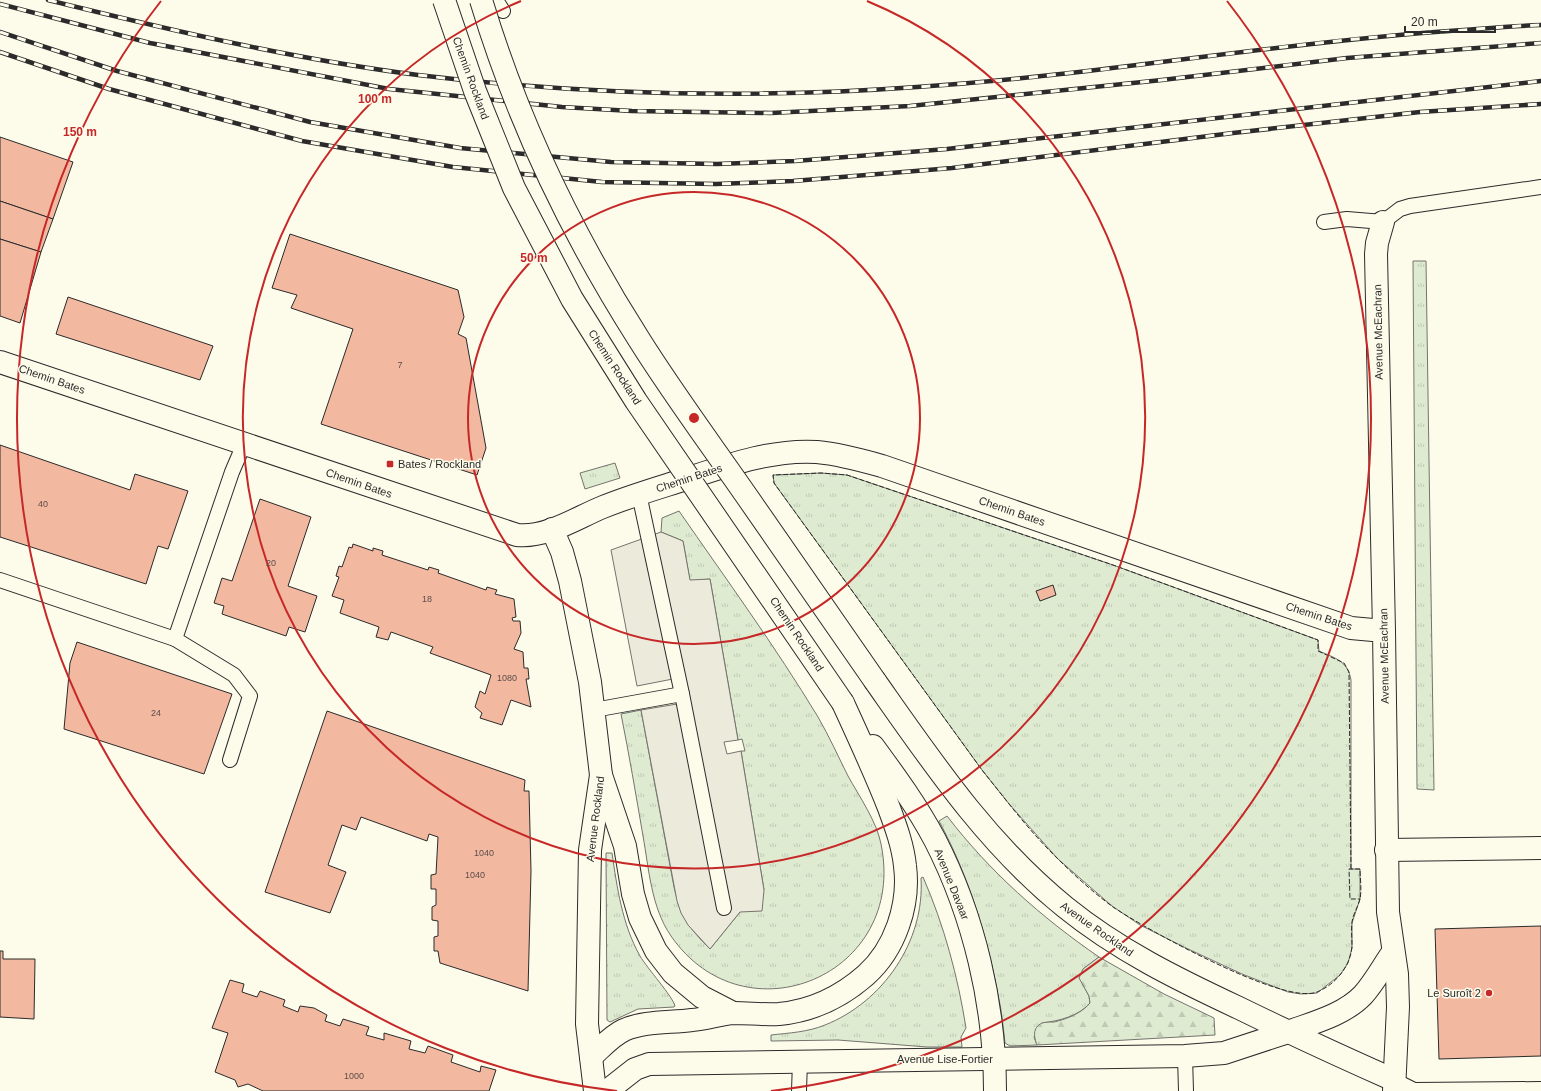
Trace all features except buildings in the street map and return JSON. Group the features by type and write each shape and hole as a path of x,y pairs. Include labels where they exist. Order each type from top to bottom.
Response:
{"street":[{"name":"Chemin Rockland","path":"444,0 473,86 514,188 572,299 636,401 843,703"},
{"name":"Avenue Rockland","path":"481,0 508,76 540,158 567,214 606,286 646,352 875,681 942,775 980,825 1022,869 1060,903 1112,943 1152,966 1288,1032 1394,1086"},
{"name":"Avenue McEachran","path":"1383,222 1378,238 1376,254 1384,631 1386,850 1388,912 1397,974 1398,1007 1397,1055 1394,1086"},
{"name":"Chemin Bates","path":"0,362 500,530 528,536 552,529 588,513 639,494 714,470 776,454 817,452 854,458 969,496 1351,628 1384,631"},
{"name":"Avenue Rockland","path":"552,529 562,552 570,581 594,710 601,775 590,850 587,1024 595,1091"},
{"path":"591,1057 610,1039 632,1027 643,1024 694,1020 734,1013 760,1014 791,1012 812,1007 832,999 854,985 872,970 885,951 897,927 906,889 905,864 901,846 876,775 843,703"},
{"name":"Avenue Davaar","path":"843,703 917,808 953,881 964,911 980,966 989,1014 996,1091"},
{"path":"601,775 625,846 636,905 650,940 664,962 683,983 702,997 734,1013"},
{"path":"1386,850 1541,848"},
{"name":"Avenue Lise-Fortier","path":"607,1091 635,1069 649,1064 1185,1056 1224,1053 1325,1018 1354,1003 1368,989 1393,952"}],"lane":[{"path":"1324,222 1347,219 1383,222 1400,209 1410,206 1541,187"},
{"path":"175,639 232,472 244,444"},
{"path":"639,494 682,694 724,908"},
{"path":"0,580 175,639 234,675 250,696 230,760"},
{"path":"594,710 682,694"},
{"path":"1185,1056 1186,1091"},
{"path":"799,1091 800,1061"},
{"path":"1394,1086 1414,1090 1541,1089"}],"green space":[{"path":"1413,261 1426,261 1434,790 1417,789"},
{"path":"615,463 620,478 585,489 580,473"},
{"path":"821,473 847,475 1113,565 1318,640 1319,651 1344,664 1351,680 1351,869 1360,869 1360,899 1352,923 1352,948 1348,963 1340,975 1317,993 1301,994 1288,992 1242,974 1140,925 1112,906 1058,859 1010,805 982,770 774,483 773,475"},
{"path":"679,511 768,639 818,717 848,776 872,818 879,836 881,844 883,890 870,929 846,959 814,979 777,988 739,985 702,968 671,936 664,925 655,900 621,714 641,710 674,887 679,906 686,921 710,949 740,912 764,890 741,751 745,751 742,739 738,740 710,579 690,581 683,541 661,532 662,518"},
{"path":"947,816 981,856 1017,892 1057,926 1099,957 1083,969 1080,978 1089,996 1090,1003 1074,1015 1055,1021 1042,1023 1034,1037 1037,1045 1010,1046 1005,1043 999,1001 982,928 968,884 939,821"},
{"path":"606,853 612,853 621,905 634,944 643,961 670,996 675,1006 638,1009 610,1022 607,1020"},
{"path":"923,877 944,932 959,990 966,1028 961,1037 962,1047 927,1047 838,1040 771,1041 771,1035 812,1029 825,1025 846,1015 865,1001 882,985 908,946 916,924 920,901 921,878"},
{"path":"1099,957 1164,994 1214,1018 1215,1035 1037,1045 1035,1030 1039,1025 1054,1022 1079,1013 1090,1003 1089,996 1079,978 1083,969"}],"shaded area":[{"path":"661,532 683,541 690,580 710,579 738,740 724,742 727,754 741,751 764,890 762,911 740,912 710,949 688,925 681,913 677,901 641,710 683,703 678,678 637,686 611,550"}],"railway":[{"path":"48,0 232,43 325,61 371,68 480,82 605,91 667,93 730,94 855,91 982,82 1047,76 1370,38 1541,25"},
{"path":"0,4 150,43 389,89 562,107 632,111 771,113 910,106 1162,80 1347,58 1541,43"},
{"path":"0,32 117,71 310,122 460,148 611,162 717,164 795,161 947,149 1541,81"},
{"path":"0,52 109,89 302,141 453,167 602,182 716,184 793,181 952,168 1233,133 1420,112 1541,104"}],"fence":[{"path":"1351,869 1349,672 1344,663 1318,651 1318,640 1113,565 847,475 821,473 773,475 774,483 982,770 1018,816 1064,865 1113,907 1153,931 1214,963 1276,988 1300,993 1317,992 1324,989 1336,980 1349,961 1352,946 1352,922 1360,899 1361,888 1360,869 1349,869 1350,899 1360,899"}],"place":[{"name":"Bates / Rockland","path":"390,464"},
{"name":"Le Suroît 2","path":"1489,993"}]}
